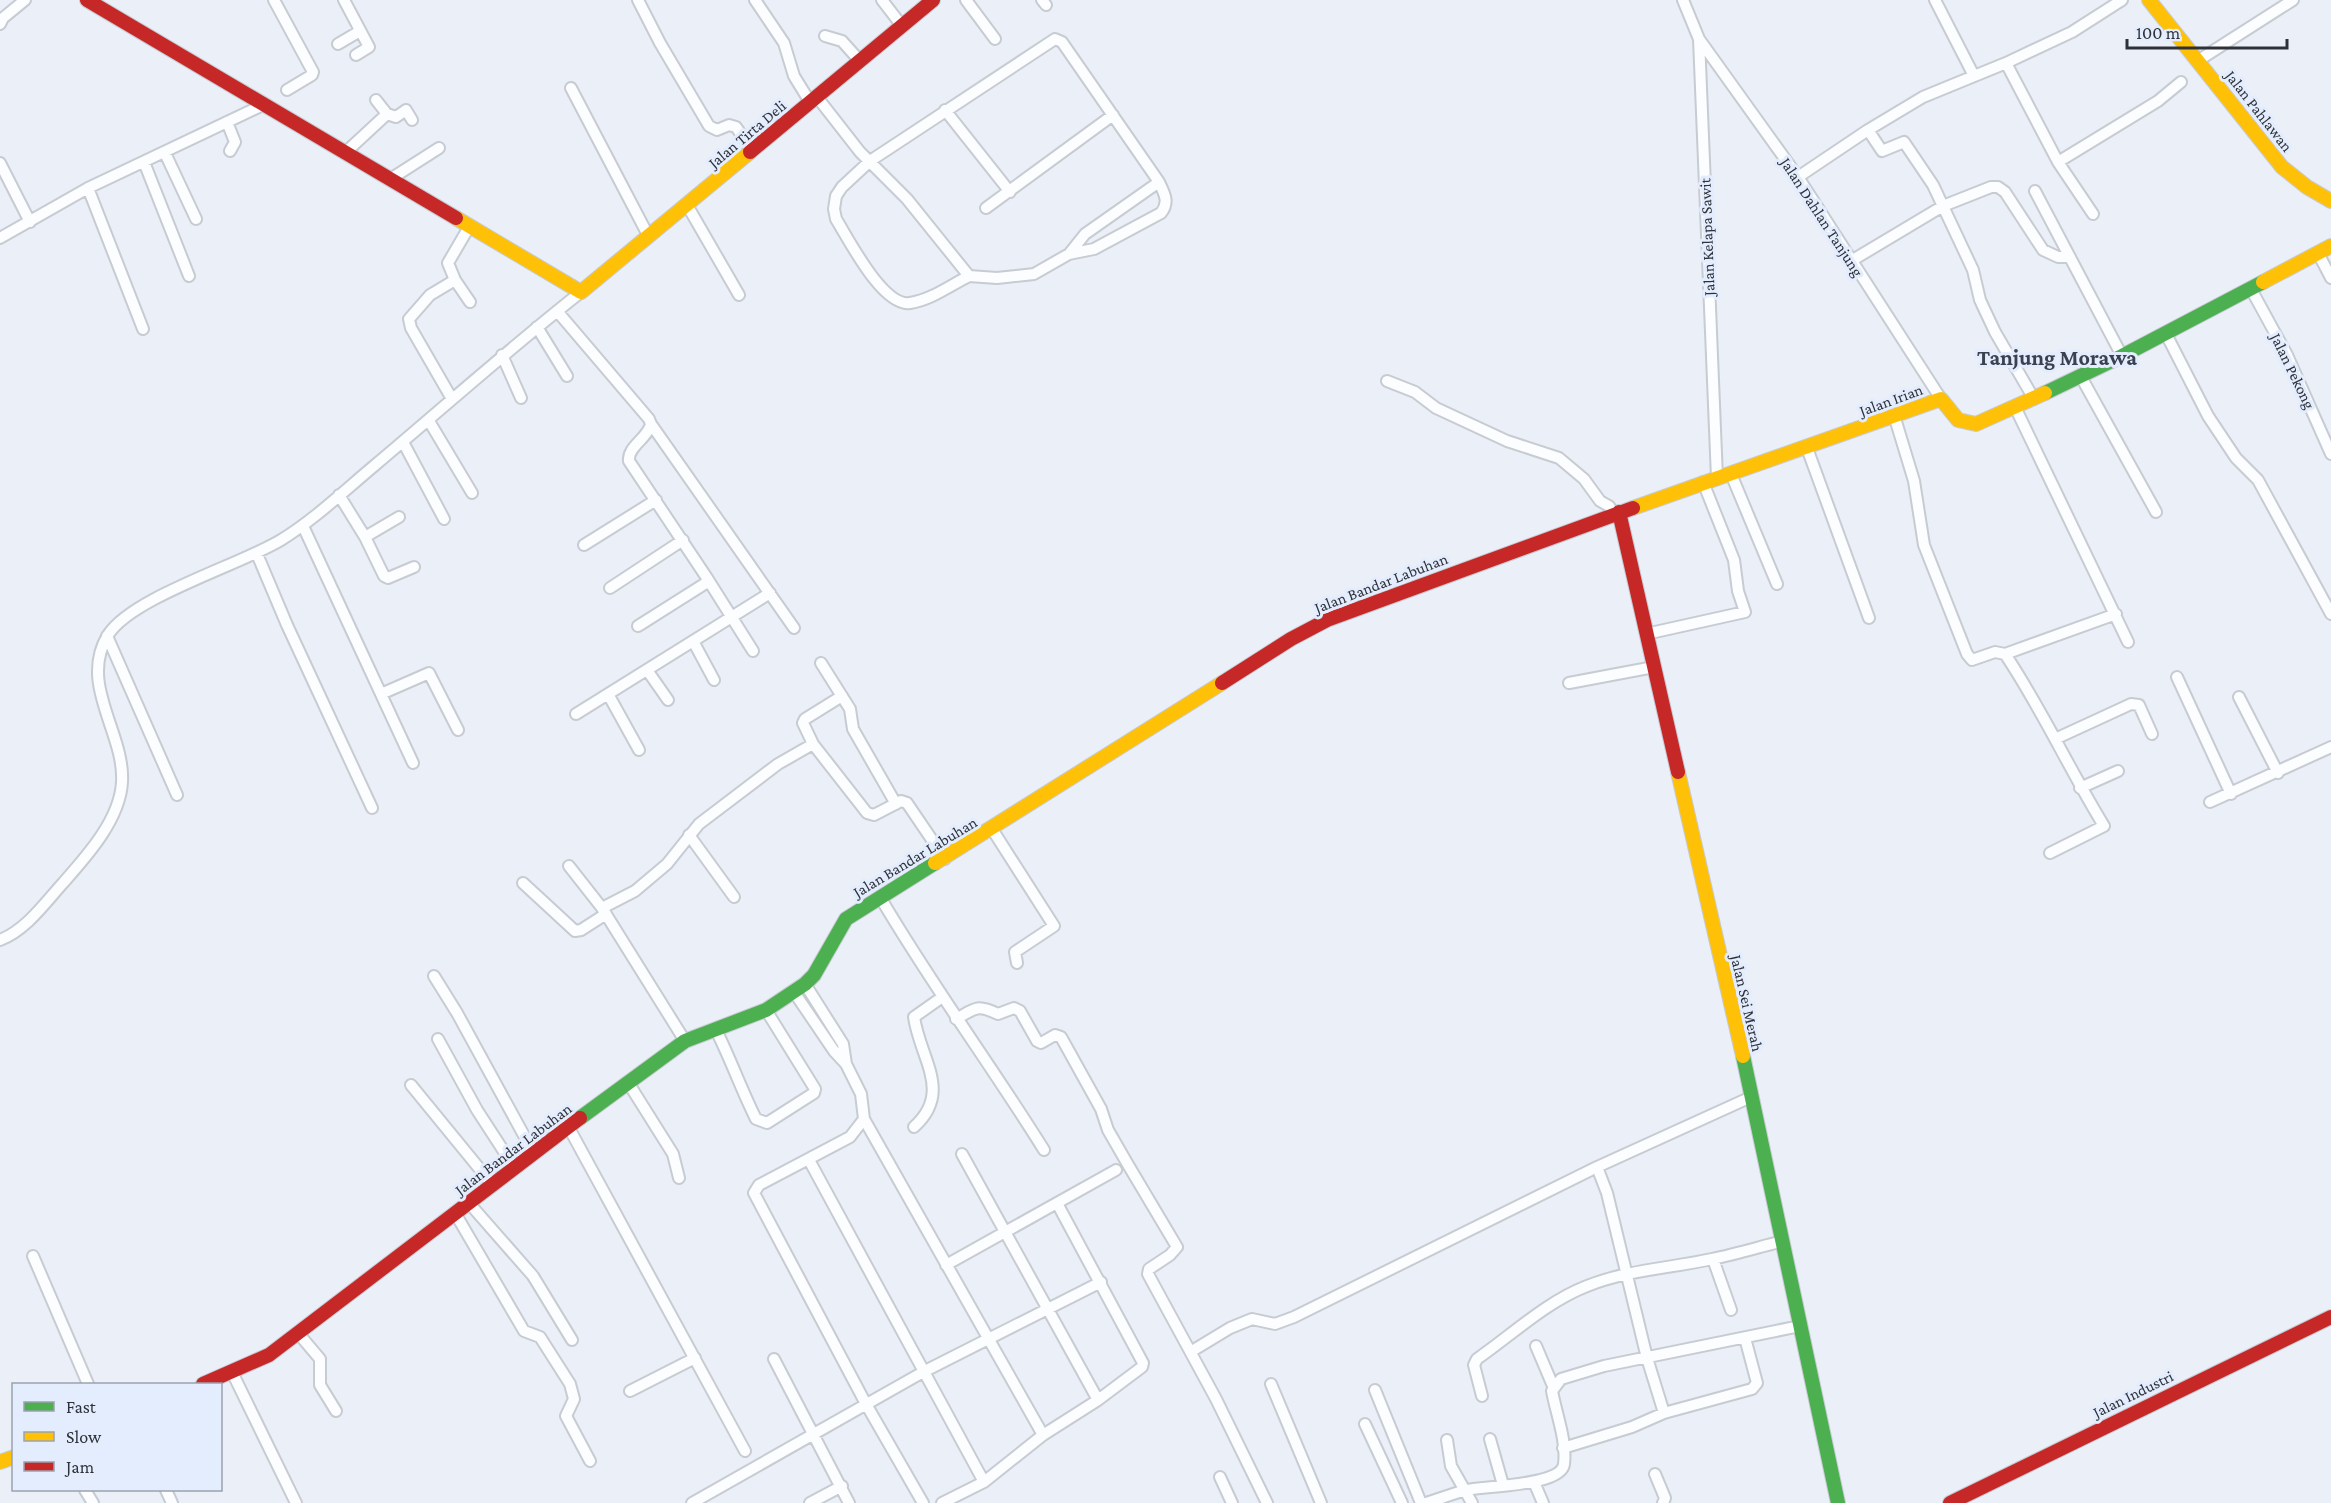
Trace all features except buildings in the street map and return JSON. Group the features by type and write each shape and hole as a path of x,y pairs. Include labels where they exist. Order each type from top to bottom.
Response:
{"street":[{"path":"0,24 3,18 25,0"},
{"path":"0,940 25,924 58,889 79,865 116,810 122,782 120,762 98,682 99,659 107,636 124,618 186,583 257,554 303,526 502,355 581,292 266,104 167,50 87,0"},
{"path":"274,0 313,72 312,75 287,90"},
{"path":"344,0 369,47 356,56"},
{"path":"638,0 660,44 709,126 717,130 729,125 736,127 752,150"},
{"path":"754,0 784,43 794,76 914,207 969,276"},
{"path":"882,0 902,26"},
{"name":"Jalan Tirta Deli","path":"581,292 933,0"},
{"path":"966,0 995,39"},
{"name":"Jalan Kelapa Sawit","path":"1646,634 1745,612 1734,560 1710,480 1699,39 1683,0"},
{"path":"1935,0 1973,75"},
{"path":"1798,177 1868,130 1923,97 2006,63 2072,32 2122,0"},
{"name":"Jalan Pahlawan","path":"2149,0 2199,60 2282,168 2331,201"},
{"path":"2199,60 2293,0"},
{"path":"338,44 360,31"},
{"path":"825,36 842,41 859,60"},
{"path":"1055,39 1062,42 1159,182 1166,197 1166,206 1161,213 1094,249 1069,254 1034,274 997,278 969,276 924,300 908,304 900,303 885,293 836,219 834,209 836,196 842,187 870,161 1055,39"},
{"name":"Jalan Dahlan Tanjung","path":"1699,39 1798,177 1941,399"},
{"path":"2006,63 2058,162 2093,214"},
{"path":"2058,162 2158,101 2181,82"},
{"path":"571,88 648,237"},
{"path":"376,100 387,114 396,117 406,110 412,120"},
{"path":"0,238 88,188 266,104"},
{"path":"945,111 1010,192"},
{"path":"347,152 387,114"},
{"path":"986,208 1113,115"},
{"path":"227,122 235,142 230,151"},
{"path":"1868,130 1882,151 1902,141 1905,142 1933,185 1973,270 1980,300 2034,399"},
{"path":"392,178 421,162 439,148"},
{"path":"165,153 196,219"},
{"path":"0,162 30,222"},
{"path":"144,162 189,276"},
{"path":"1069,254 1085,234 1159,182"},
{"path":"1851,261 1943,206 1982,189 1998,187 2006,192 2043,250 2058,257 2070,257"},
{"path":"88,188 143,329"},
{"path":"2035,191 2122,356"},
{"path":"687,205 739,295"},
{"path":"469,227 448,263 455,280 470,302"},
{"name":"Jalan Irian","path":"1710,480 1807,448 1941,399 1956,419 1968,425 2016,409 2166,334 2331,246"},
{"path":"2318,253 2331,278"},
{"path":"452,399 411,328 409,320 417,307 455,280"},
{"name":"Jalan Pekong","path":"2251,289 2287,355 2331,454"},
{"path":"557,311 651,424 794,628"},
{"path":"537,327 567,376"},
{"path":"2166,334 2208,416 2236,458 2258,480 2331,614"},
{"path":"502,355 521,398"},
{"path":"2080,375 2156,512"},
{"path":"1387,381 1415,392 1436,408 1507,441 1559,458 1584,479 1600,501 1616,513"},
{"path":"2016,409 2128,642"},
{"path":"1894,416 1914,481 1921,513 1924,545 1967,654 1972,660 1995,652 2005,654 2116,614"},
{"path":"429,420 472,493"},
{"path":"651,424 649,433 629,456 753,651"},
{"path":"403,442 444,519"},
{"path":"1807,448 1869,618"},
{"path":"1731,474 1777,584"},
{"name":"Jalan Bandar Labuhan","path":"205,1383 269,1355 533,1152 685,1041 766,1010 799,988 814,975 846,919 945,859 1291,639 1327,620 1710,480"},
{"path":"339,495 365,537 384,576 388,578 414,567"},
{"path":"584,545 656,500"},
{"name":"Jalan Sei Merah","path":"1616,513 1654,667 1751,1097 1838,1503"},
{"path":"365,537 399,517"},
{"path":"303,526 413,763"},
{"path":"610,588 683,540"},
{"path":"257,554 287,625 372,808"},
{"path":"638,626 706,583 707,578"},
{"path":"576,714 770,593"},
{"path":"107,636 177,795"},
{"path":"693,641 714,680"},
{"path":"2005,654 2039,706 2080,788 2104,826 2050,853"},
{"path":"821,663 850,708 853,729 896,804"},
{"path":"1569,683 1654,667"},
{"path":"647,670 668,700"},
{"path":"381,694 429,673 458,730"},
{"path":"2177,677 2231,794"},
{"path":"608,694 639,750"},
{"path":"842,696 805,719 804,723 813,744 867,813 874,815 901,801 910,806 945,859"},
{"path":"2239,697 2278,773"},
{"path":"2055,739 2130,704 2139,705 2152,734"},
{"path":"523,883 575,931 581,930 604,911 636,891 667,864 699,824 778,764 813,744"},
{"path":"2210,802 2331,747"},
{"path":"2080,788 2118,771"},
{"path":"992,829 1054,926 1015,952 1017,963"},
{"path":"689,835 734,897"},
{"path":"569,867 604,911 685,1041"},
{"path":"880,897 941,998 990,1063 1044,1150"},
{"path":"434,976 458,1013 533,1152"},
{"path":"799,988 834,1051 846,1064 861,1094 864,1119 1042,1435"},
{"path":"914,1127 927,1114 934,1092 914,1017 941,998"},
{"path":"956,1019 978,1007 984,1007 998,1014 1014,1008 1020,1011 1037,1041 1041,1043 1055,1035 1061,1037 1101,1109 1108,1130 1126,1163 1177,1247 1148,1272 1164,1307 1192,1351 1267,1503"},
{"path":"716,1030 739,1075 739,1084 756,1119 767,1123 814,1093 815,1089 766,1010"},
{"path":"438,1039 477,1110 514,1167"},
{"path":"629,1084 673,1154 679,1178"},
{"path":"411,1086 492,1184"},
{"path":"1192,1351 1230,1328 1252,1319 1275,1324 1294,1317 1597,1167 1751,1097"},
{"path":"864,1119 850,1137 759,1185 754,1193 866,1404 923,1503"},
{"path":"568,1128 745,1451"},
{"path":"962,1154 1098,1400"},
{"path":"809,1160 984,1482"},
{"path":"1597,1167 1607,1193 1629,1275 1647,1358 1664,1413"},
{"path":"946,1265 1116,1170"},
{"path":"469,1203 533,1276 572,1340"},
{"path":"942,1503 984,1482 1042,1435 1098,1400 1143,1364 1058,1204"},
{"path":"455,1213 524,1331 540,1337 570,1384 574,1399 566,1416 590,1461"},
{"path":"1482,1396 1474,1369 1477,1359 1538,1313 1574,1292 1588,1285 1713,1259 1783,1240"},
{"path":"33,1256 88,1383"},
{"path":"1713,1259 1731,1310"},
{"path":"692,1503 925,1371 990,1341 1101,1282"},
{"name":"Jalan Industri","path":"1950,1503 2331,1317"},
{"path":"1426,1503 1467,1490 1534,1482 1561,1472 1564,1465 1563,1448 1551,1391 1561,1379 1604,1366 1800,1326"},
{"path":"298,1333 320,1359 320,1384 336,1411"},
{"path":"1563,1448 1585,1443 1664,1413 1756,1386 1745,1338"},
{"path":"1536,1346 1553,1386"},
{"path":"630,1391 695,1358"},
{"path":"774,1359 849,1503"},
{"path":"232,1372 296,1503"},
{"path":"1271,1384 1321,1503"},
{"path":"1375,1390 1420,1503"},
{"path":"1365,1424 1402,1503"},
{"path":"1490,1439 1503,1485"},
{"path":"1447,1440 1451,1467 1467,1490 1472,1503"},
{"path":"1655,1474 1665,1498 1663,1503"},
{"path":"1220,1477 1232,1503"},
{"path":"1534,1482 1544,1503"},
{"path":"810,1503 842,1486"}],"traffic: fast":[{"path":"2045,393 2122,356 2263,282"},
{"path":"580,1118 685,1041 766,1010 805,984 814,975 846,919 935,863"},
{"path":"1743,1056 1838,1503"}],"traffic: slow":[{"path":"2149,0 2282,167 2307,187 2331,201"},
{"path":"456,218 581,292 750,152"},
{"path":"2263,282 2331,246"},
{"path":"1633,508 1941,399 1958,420 1976,424 2045,393"},
{"path":"935,863 1222,683"},
{"path":"1678,772 1743,1056"},
{"path":"0,1462 12,1458"}],"traffic: jam":[{"path":"87,0 456,218"},
{"path":"750,152 933,0"},
{"path":"1222,683 1291,639 1327,620 1633,508"},
{"path":"1619,512 1678,772"},
{"path":"205,1383 269,1355 580,1118"},
{"path":"1950,1503 2331,1317"}],"district":[{"name":"Tanjung Morawa","path":"2057,357"}]}
